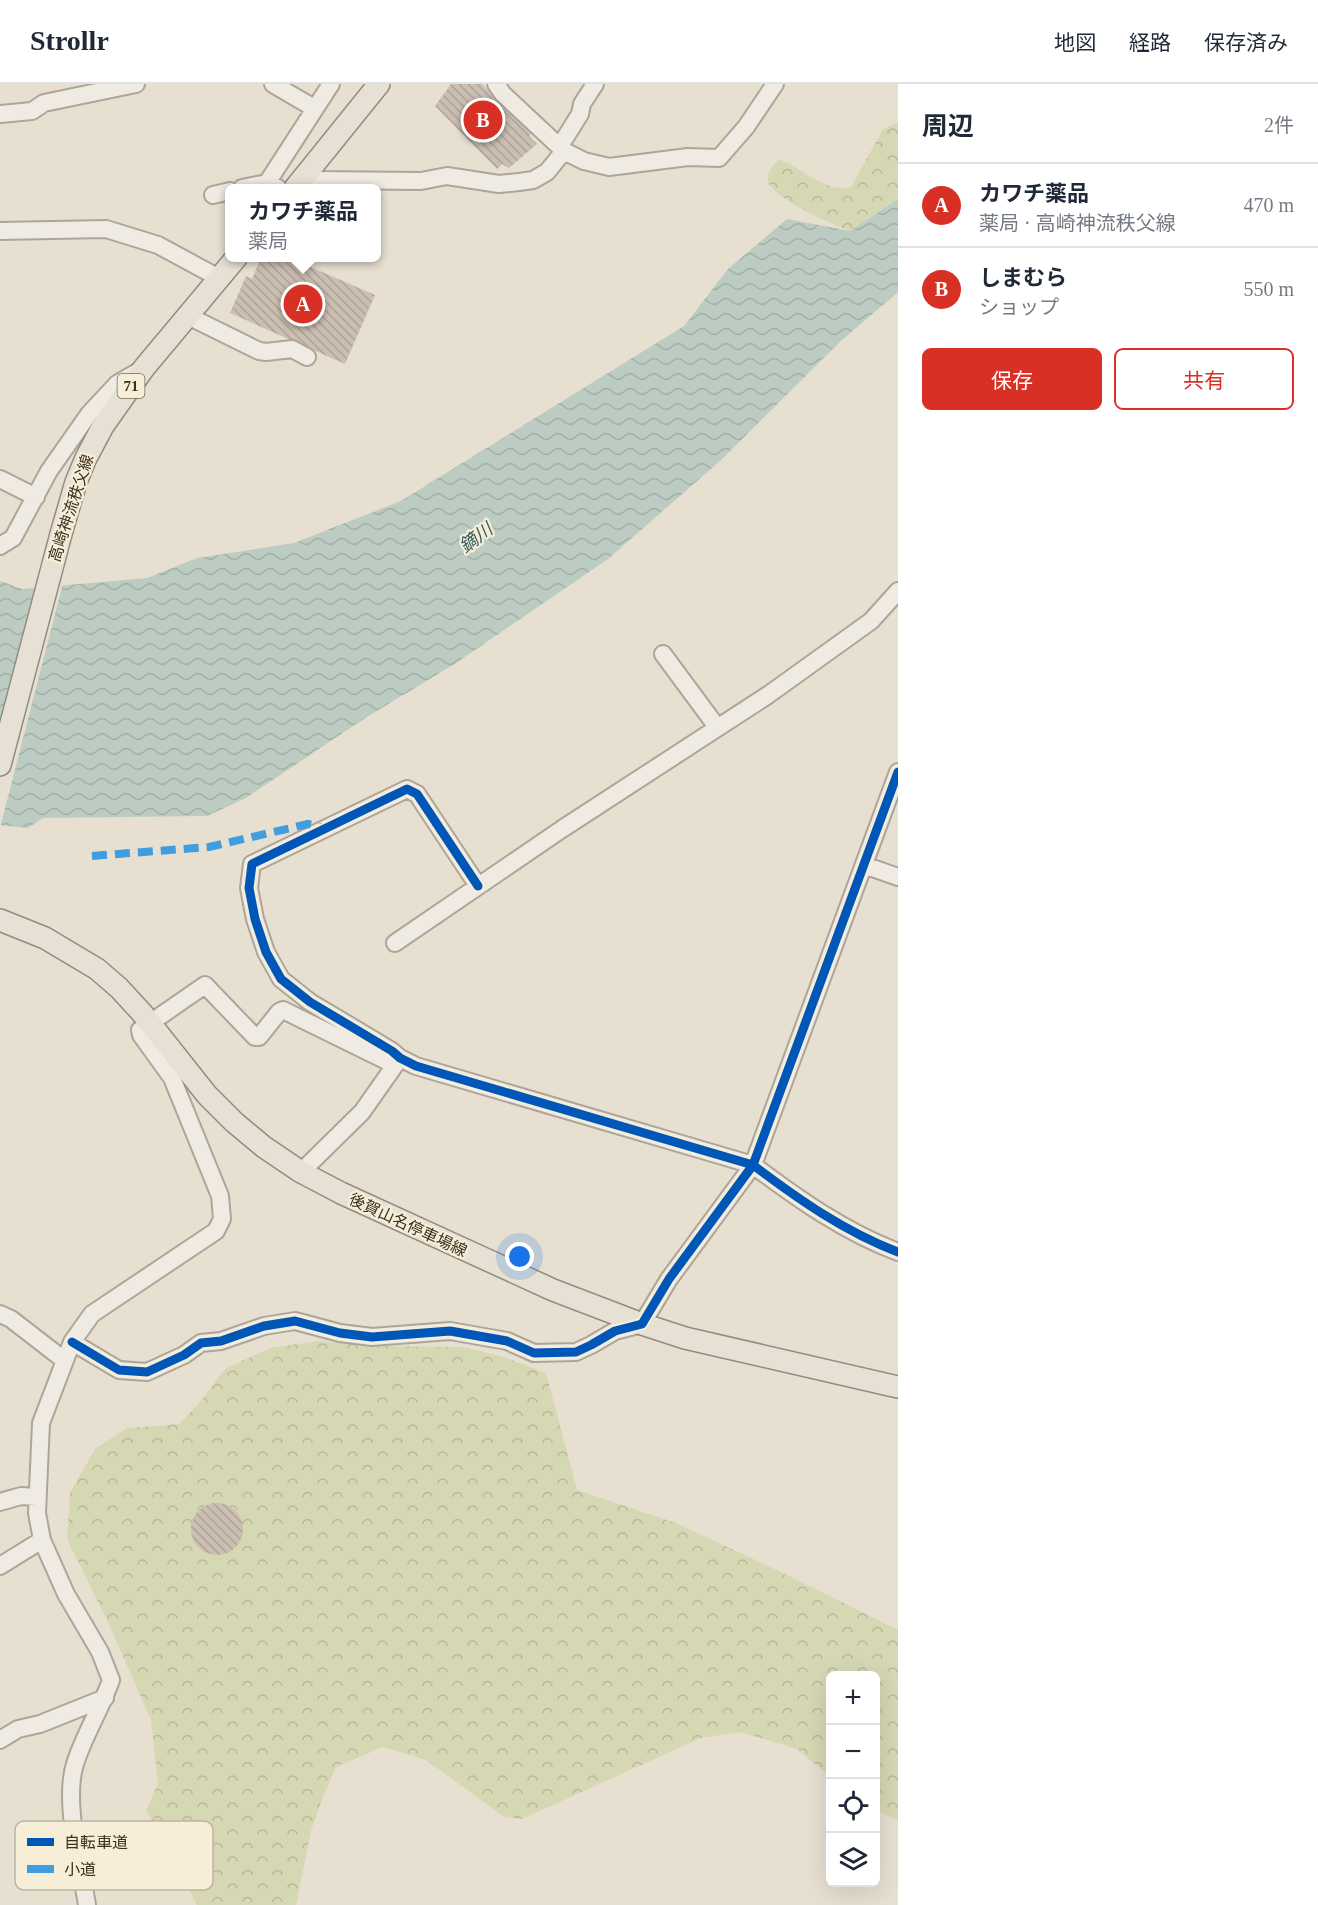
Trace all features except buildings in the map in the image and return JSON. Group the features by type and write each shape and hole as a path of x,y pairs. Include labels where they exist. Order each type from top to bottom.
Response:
{"main road":[{"path":"299,183 379,84"},
{"name":"高崎神流秩父線","path":"0,765 76,482 93,444 144,368 233,262"},
{"name":"後賀山名停車場線","path":"0,920 45,938 87,961 119,988 207,1095 234,1122 301,1172 341,1194 553,1290 642,1324 685,1338 898,1387"}],"street":[{"path":"0,114 32,111 44,103 136,84"},
{"path":"273,84 314,108"},
{"path":"273,184 314,108 331,84"},
{"path":"496,84 503,94 562,148 584,161 609,167 688,157 719,158 746,127 775,84"},
{"path":"299,183 315,180 421,181 447,176 499,184 533,180 547,172 580,114 582,104 595,84"},
{"path":"0,231 106,229 158,245 219,278"},
{"path":"186,315 259,351 292,349 307,357"},
{"path":"0,546 13,538 49,471 100,400 117,384 144,368"},
{"path":"0,479 36,497"},
{"path":"395,943 768,695 871,621 898,591"},
{"path":"663,654 717,728"},
{"path":"72,1342 119,1371 147,1372 201,1343 221,1341 264,1326 296,1321 340,1333 372,1337 450,1331 507,1341 534,1353 576,1352 615,1331 642,1324 669,1279 753,1165 898,772"},
{"path":"398,1062 392,1051 310,1002 281,979 266,952 255,919 249,888 252,864 407,789 417,794 478,886"},
{"path":"864,865 898,877"},
{"path":"73,1821 71,1782 75,1764 111,1680 100,1652 66,1594 42,1540 37,1513 37,1497 42,1424 72,1342 92,1314 216,1231 222,1219 220,1196 172,1078 141,1035 140,1030 205,985 255,1037 259,1037 283,1010 398,1062 753,1165 796,1198 880,1245 898,1252"},
{"path":"301,1172 362,1112 398,1062"},
{"path":"0,1314 11,1319 64,1360"},
{"path":"0,1502 21,1496 37,1497"},
{"path":"0,1566 42,1540"},
{"path":"0,1740 18,1729 40,1724 105,1698"},
{"path":"84,1890 87,1905"}],"green space":[{"path":"898,122 898,199 850,231 819,218 783,198 769,184 768,174 779,159 823,183 841,188 851,187 883,129"},
{"path":"318,1341 384,1346 463,1347 501,1356 546,1373 577,1490 676,1523 898,1630 898,1821 880,1812 880,1671 826,1671 826,1774 797,1749 740,1732 701,1738 522,1819 504,1817 426,1760 383,1747 336,1767 311,1831 296,1905 197,1905 189,1890 213,1890 213,1821 152,1821 146,1811 158,1783 151,1720 107,1620 67,1539 70,1493 95,1449 127,1428 179,1424 199,1403 225,1369 270,1348"}],"water":[{"name":"鏑川","path":"898,199 898,292 842,340 721,460 608,559 456,663 362,720 246,798 207,816 43,818 28,828 0,825 0,581 22,589 147,578 197,558 294,543 401,501 684,326 728,269 787,219 850,231"}],"pier":[{"path":"63,583 0,828 0,726 38,585"}],"marked path":[{"path":"92,856 209,847 308,824 325,828"}],"cycle path":[{"path":"72,1342 119,1370 147,1372 184,1355 201,1343 221,1341 264,1326 295,1321 340,1333 372,1337 450,1331 507,1341 534,1353 576,1352 615,1331 642,1324 669,1279 753,1165 898,772"},
{"path":"478,886 417,794 407,789 252,864 249,888 255,919 266,952 281,979 310,1002 400,1058 416,1066 753,1165 822,1214 859,1235 898,1252"}],"place":[{"name":"しまむら","path":"483,120"},
{"name":"カワチ薬品","path":"303,304"}]}
